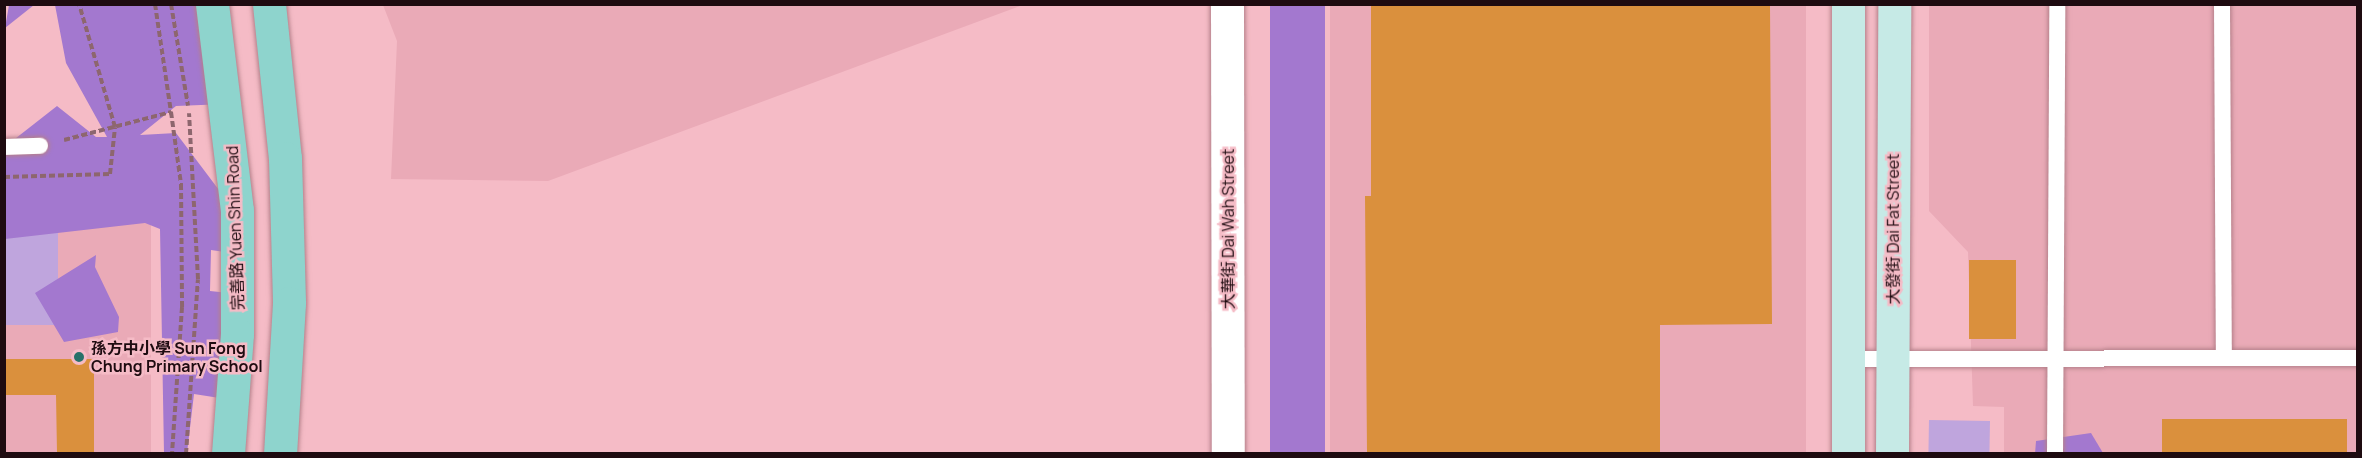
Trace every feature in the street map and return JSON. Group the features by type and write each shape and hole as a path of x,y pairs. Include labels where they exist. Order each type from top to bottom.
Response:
{"main road":[{"name":"完善路 Yuen Shin Road","path":"212,4 237,210 237,334 228,453"},
{"path":"269,4 285,158 288,292 280,453"}],"street":[{"name":"大華街 Dai Wah Street","path":"1227,4 1228,453"},
{"path":"1848,4 1848,453"},
{"name":"大發街 Dai Fat Street","path":"1892,453 1894,4"}],"lane":[{"path":"2055,453 2057,4"},
{"path":"2223,4 2224,358"},
{"path":"4,147 40,146"},
{"path":"1848,359 2358,358"}],"path":[{"path":"4,177 110,174 115,127 79,4"},
{"path":"155,4 181,184 182,307 172,453"},
{"path":"171,4 196,177 198,279 186,453"},
{"path":"40,146 171,112"}],"shaded area":[{"path":"9,5 34,5 5,28"},
{"path":"55,5 207,5 226,104 176,106 140,135 176,133 225,198 246,255 211,250 210,291 248,295 226,399 194,394 187,453 164,453 160,229 145,223 5,239 5,156 11,142 57,106 96,137 107,137 66,63"},
{"path":"383,5 1023,5 548,181 391,179 397,41"},
{"path":"1270,5 1325,5 1325,453 1270,453"},
{"path":"1330,5 1806,5 1806,453 1330,453"},
{"path":"1929,5 2357,5 2357,453 2004,453 2004,407 1973,406 1968,252 1929,211"},
{"name":"孫方中小學 Sun Fong Chung Primary School","path":"4,191 151,191 151,453 4,453"},
{"path":"4,232 58,232 58,325 4,325"},
{"path":"96,255 95,267 119,317 118,332 64,342 35,293"},
{"path":"1929,420 1990,421 1989,454 1928,453"},
{"path":"2091,433 2103,453 2035,454 2036,441"}],"building":[{"path":"1371,4 1770,4 1772,324 1660,325 1660,453 1367,453 1365,196 1371,196"},
{"path":"1969,260 2016,260 2016,339 1969,339"},
{"name":"孫方中小學 Sun Fong Chung Primary School","path":"4,359 94,359 94,453 57,453 56,395 4,395"},
{"path":"2162,419 2347,419 2347,453 2162,453"}],"place":[{"name":"孫方中小學 Sun Fong Chung Primary School","path":"79,357"}]}
